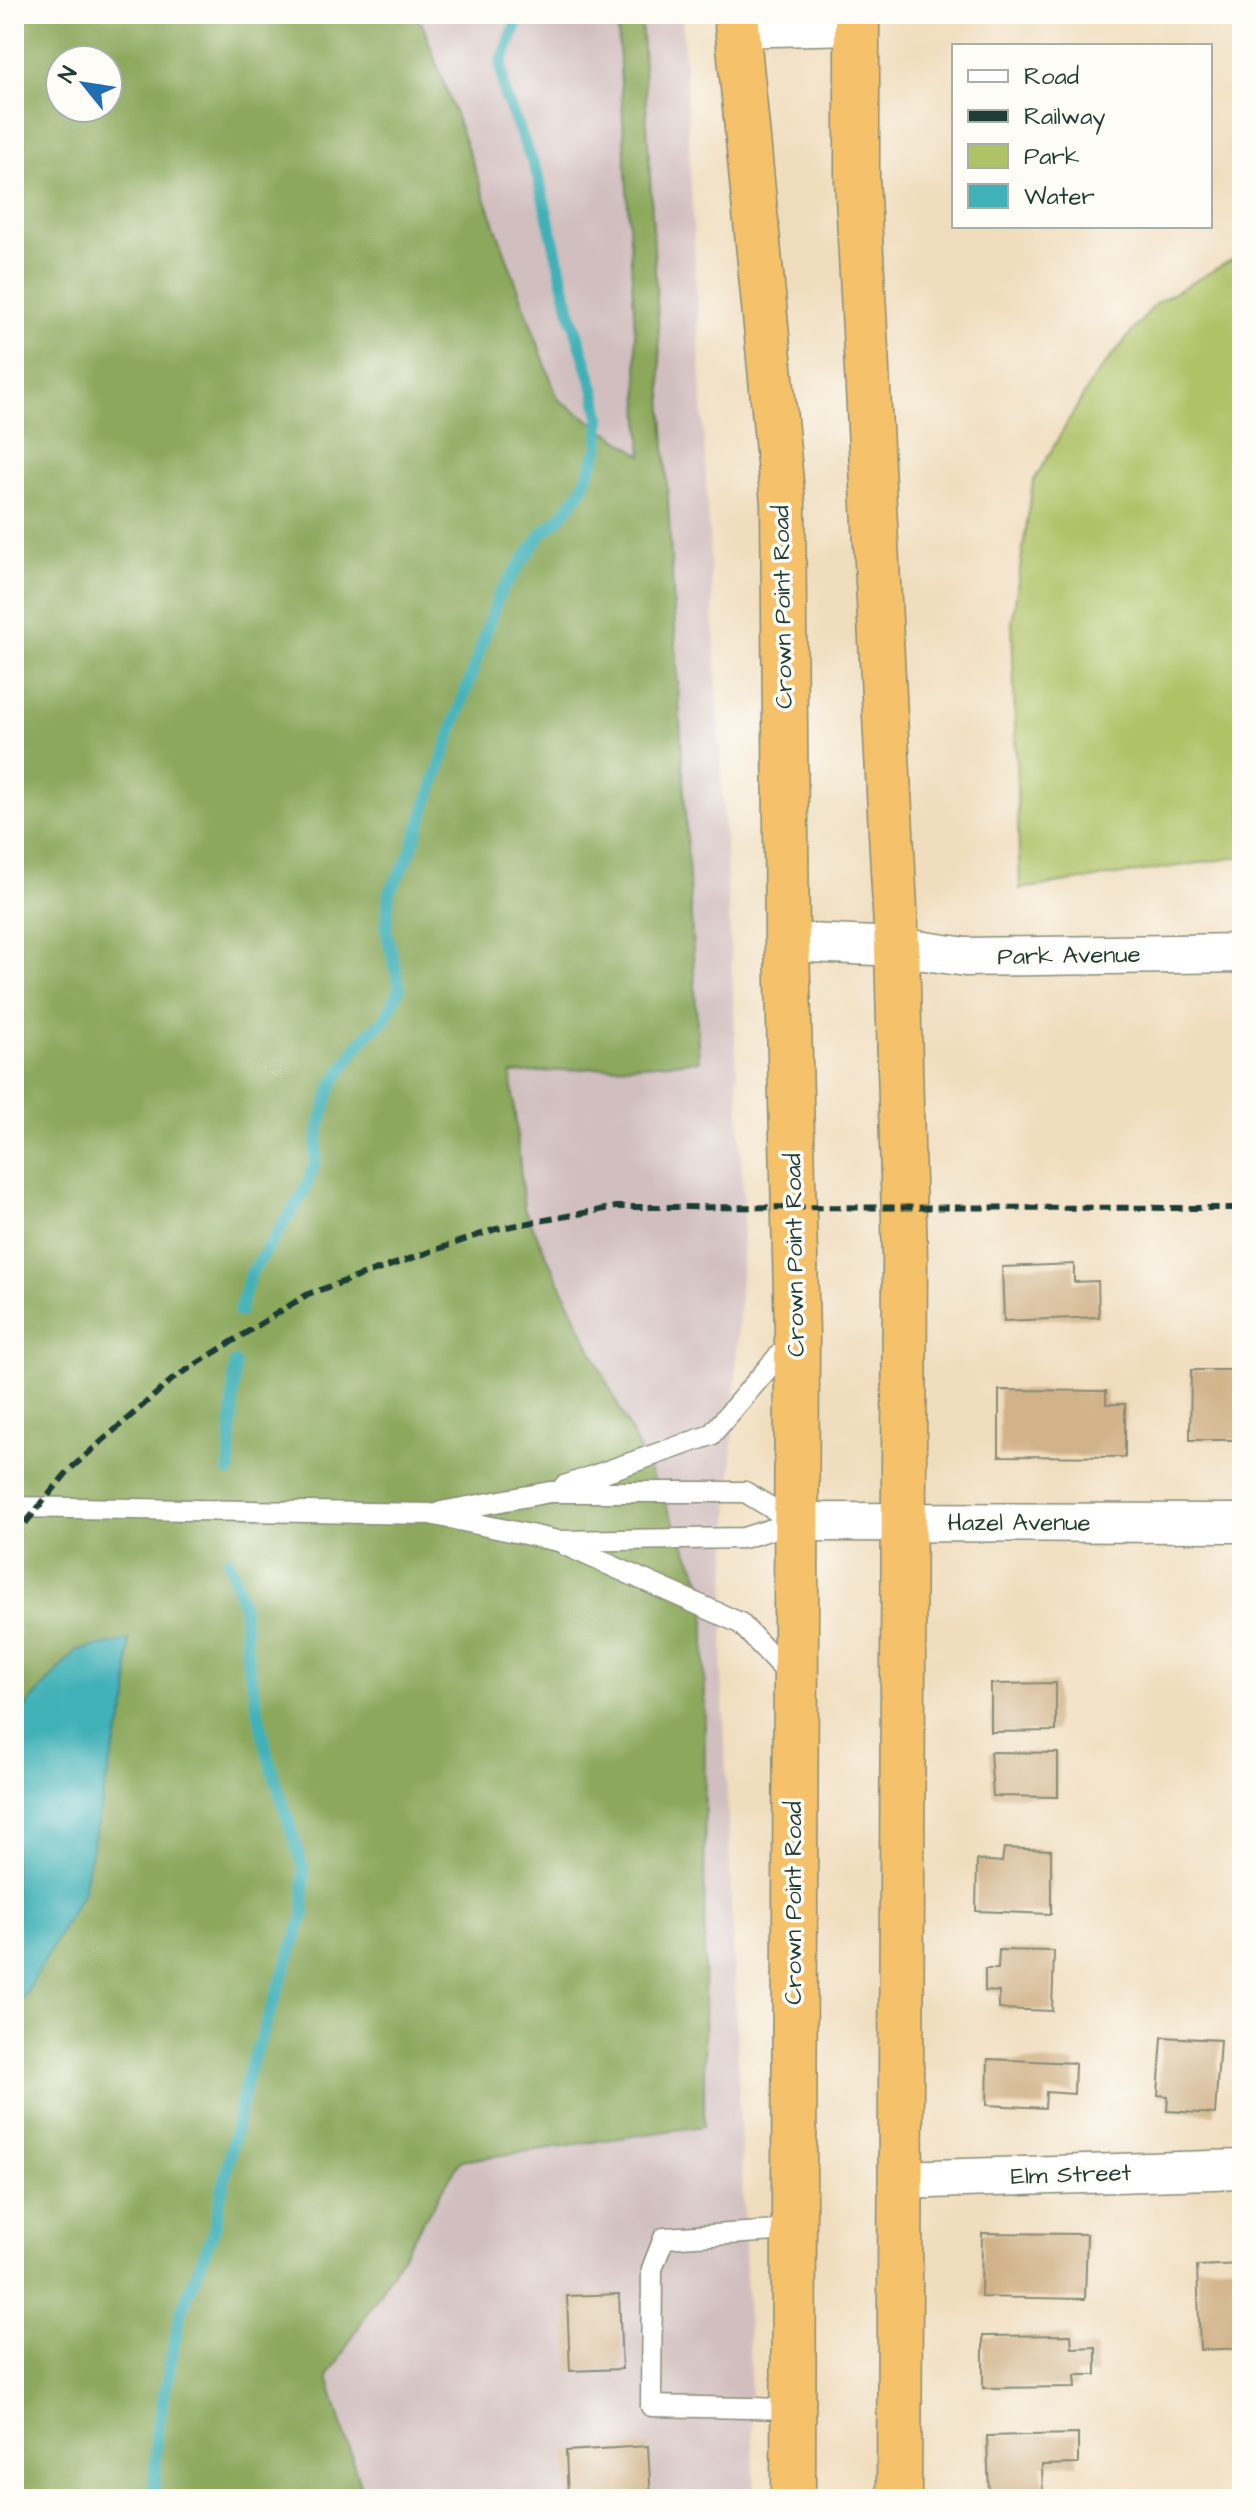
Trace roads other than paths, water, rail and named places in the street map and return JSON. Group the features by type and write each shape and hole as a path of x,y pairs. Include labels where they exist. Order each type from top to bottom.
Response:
{"highway":[{"path":"857,20 857,178 897,947 905,1260 899,2499"},
{"name":"Crown Point Road","path":"736,21 783,503 787,942 797,1334 793,2499"}],"street":[{"path":"736,21 857,20"},
{"name":"Park Avenue","path":"787,942 897,947 966,957 1242,953"},
{"name":"Hazel Avenue","path":"795,1522 1242,1523"},
{"name":"Elm Street","path":"899,2180 1242,2169"}],"lane":[{"path":"430,1514 550,1492 711,1435 797,1334"},
{"path":"550,1492 745,1492 795,1522"},
{"path":"14,1507 430,1514 558,1541 740,1623 795,1681"},
{"path":"558,1541 743,1538 795,1522"},
{"path":"793,2230 664,2238 652,2269 651,2391 651,2406 793,2409"}],"water":[{"path":"129,1640 128,1700 110,1764 82,1894 14,2015 14,1720 76,1651"}],"waterway":[{"path":"239,1312 250,1275 303,1194 314,1166 319,1127 333,1083 363,1039 385,1019 400,988 386,931 389,893 409,856 499,594 543,532 559,519 582,489 599,447 600,417 595,392 570,311 538,176 504,93 501,64 520,14"},
{"path":"229,1472 235,1363"},
{"path":"154,2499 156,2435 180,2314 213,2232 247,2077 304,1915 304,1871 267,1753 248,1664 243,1607 229,1560"}],"railway":[{"path":"14,1537 69,1470 174,1378 308,1294 496,1229 616,1207 1242,1208"}]}
